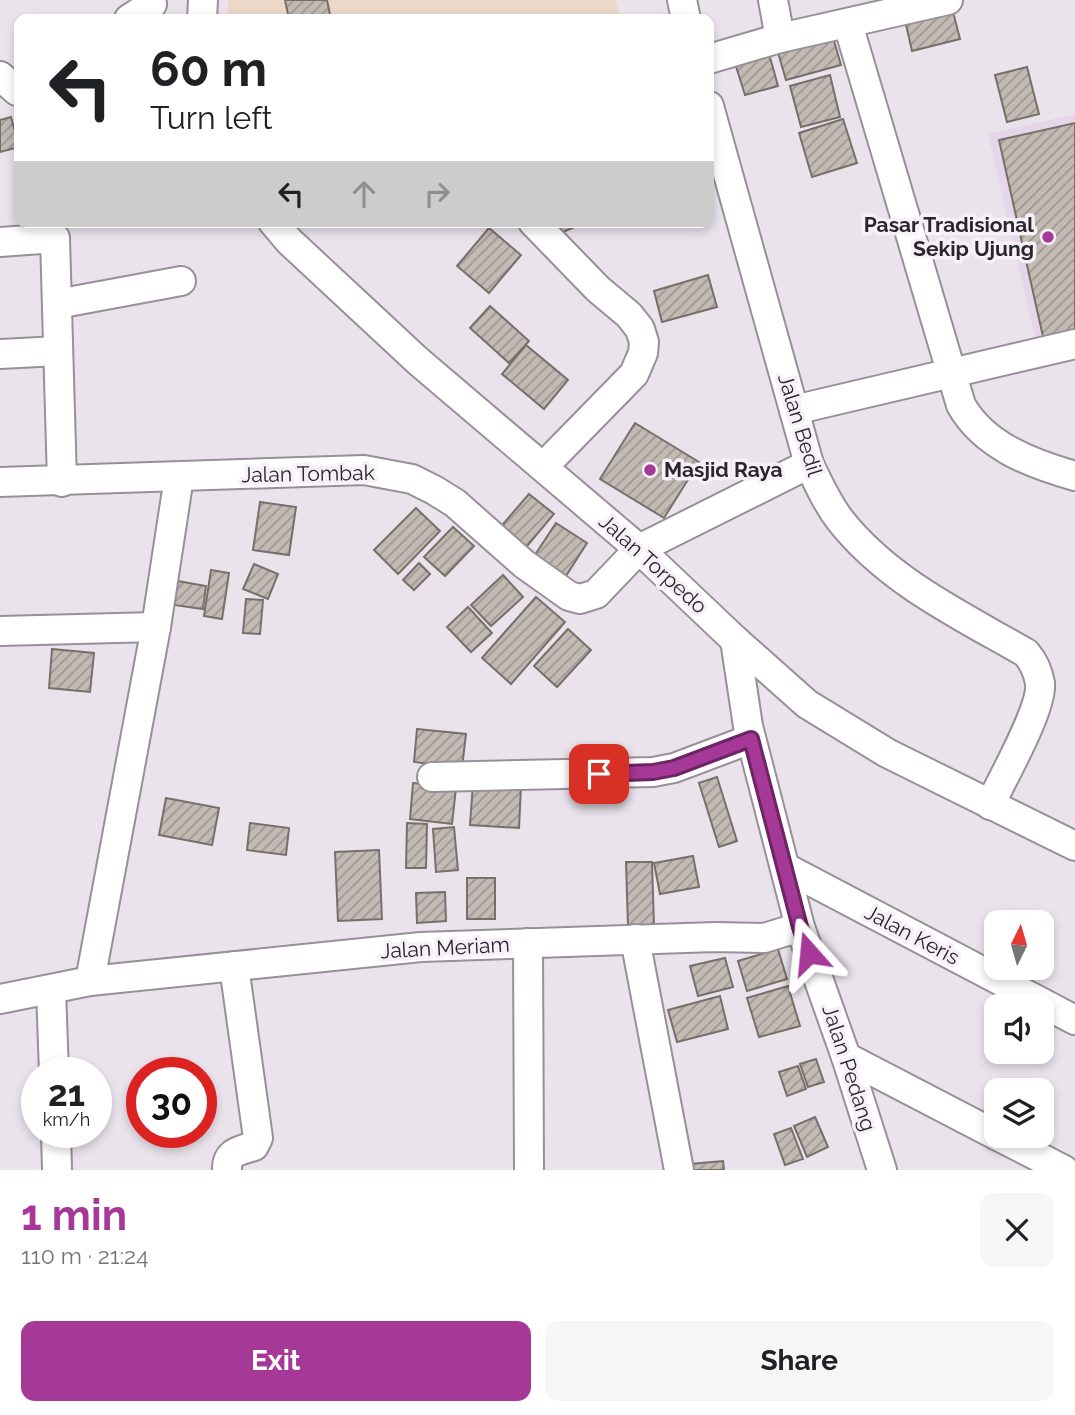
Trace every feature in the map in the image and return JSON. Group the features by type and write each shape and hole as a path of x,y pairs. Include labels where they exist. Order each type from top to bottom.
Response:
{"street":[{"path":"773,0 780,38"},
{"path":"714,58 780,38 948,0"},
{"path":"848,24 961,405 970,421 1013,453 1075,476"},
{"name":"Jalan Bedil","path":"714,124 809,464 839,519 861,544 920,593 1026,653 1033,662 1040,683 1035,709 990,805"},
{"name":"Jalan Torpedo","path":"278,228 418,361 639,548 734,640 807,704 887,753 1075,846"},
{"path":"539,228 598,289 629,315 644,342 640,363 634,374 543,467"},
{"path":"0,242 55,238 62,482"},
{"path":"57,304 181,281"},
{"path":"794,410 1075,344"},
{"path":"0,354 58,351"},
{"path":"639,548 809,464"},
{"name":"Jalan Tombak","path":"0,482 364,470 412,479 455,503 524,565 569,596 580,599 596,594 639,548"},
{"path":"90,981 156,627 179,477"},
{"path":"0,631 156,627"},
{"name":"Jalan Pedang","path":"734,640 751,739 800,927 882,1170"},
{"path":"432,777 653,772 674,768 751,739"},
{"name":"Jalan Keris","path":"786,868 1075,1020"},
{"name":"Jalan Meriam","path":"0,999 90,981 421,947 635,939 764,938 800,927"},
{"path":"635,939 678,1170"},
{"path":"528,943 529,1170"},
{"path":"227,1170 230,1154 254,1146 258,1138 234,966"},
{"path":"51,990 53,1057"},
{"path":"846,1057 984,1128"},
{"path":"57,1148 58,1170"},
{"path":"1022,1148 1064,1170"}],"shaded area":[{"path":"228,0 616,0 619,14 227,14"},
{"name":"Pasar Tradisional Sekip Ujung","path":"1075,114 1075,343 1038,351 988,134"}],"building":[{"path":"285,0 327,0 330,14 288,14"},
{"path":"952,8 960,39 912,51 905,20"},
{"path":"832,34 841,65 786,80 777,49"},
{"path":"768,50 778,86 745,95 734,60"},
{"path":"1027,67 1039,114 1007,122 995,75"},
{"path":"830,75 840,117 801,127 790,86"},
{"path":"11,117 14,148 0,152 0,120"},
{"path":"843,119 857,163 812,177 799,133"},
{"name":"Pasar Tradisional Sekip Ujung","path":"1075,123 1075,334 1044,341 999,140"},
{"path":"489,228 521,255 489,293 457,266"},
{"path":"554,228 572,228 557,235"},
{"path":"708,275 717,307 662,322 654,291"},
{"path":"490,306 529,341 509,363 470,328"},
{"path":"526,345 568,380 544,409 502,374"},
{"name":"Masjid Raya","path":"635,423 699,462 664,518 600,479"},
{"path":"529,494 554,514 522,552 497,531"},
{"path":"260,502 296,507 289,555 253,550"},
{"path":"416,508 440,531 398,574 374,550"},
{"path":"556,523 587,543 564,579 533,558"},
{"path":"453,527 474,546 445,576 424,557"},
{"path":"419,563 430,574 414,590 403,580"},
{"path":"254,564 278,574 268,599 243,589"},
{"path":"211,570 229,573 222,619 204,616"},
{"path":"503,575 523,597 491,626 471,605"},
{"path":"178,581 206,586 203,609 174,605"},
{"path":"536,597 565,622 511,684 482,658"},
{"path":"246,599 263,600 260,634 243,633"},
{"path":"468,607 492,633 471,652 447,627"},
{"path":"568,629 591,650 557,687 534,666"},
{"path":"52,649 94,653 90,692 49,688"},
{"path":"417,729 466,734 462,768 414,762"},
{"path":"717,777 737,841 719,847 699,783"},
{"path":"413,783 456,788 452,824 410,819"},
{"path":"473,783 521,786 519,828 470,825"},
{"path":"166,798 219,808 212,845 159,835"},
{"path":"250,823 289,828 286,855 247,850"},
{"path":"407,823 427,824 426,868 406,868"},
{"path":"454,827 458,870 436,872 433,829"},
{"path":"379,850 382,919 338,921 335,852"},
{"path":"693,856 699,887 660,894 654,863"},
{"path":"626,862 652,862 654,926 628,927"},
{"path":"467,878 495,878 495,919 467,919"},
{"path":"445,892 446,921 417,923 416,893"},
{"path":"778,949 787,979 747,991 738,961"},
{"path":"725,958 733,987 698,996 690,966"},
{"path":"788,986 800,1026 759,1037 747,998"},
{"path":"720,996 728,1029 677,1042 668,1010"},
{"path":"816,1059 824,1082 808,1087 800,1064"},
{"path":"798,1066 806,1089 787,1096 779,1072"},
{"path":"815,1117 828,1147 807,1157 794,1126"},
{"path":"791,1128 803,1159 785,1165 774,1134"},
{"path":"723,1161 724,1170 691,1170 690,1164"}],"place":[{"name":"Pasar Tradisional Sekip Ujung","path":"1048,237"},
{"name":"Masjid Raya","path":"650,470"}],"route":[{"path":"599,774 653,772 674,768 751,739 809,953"}]}
